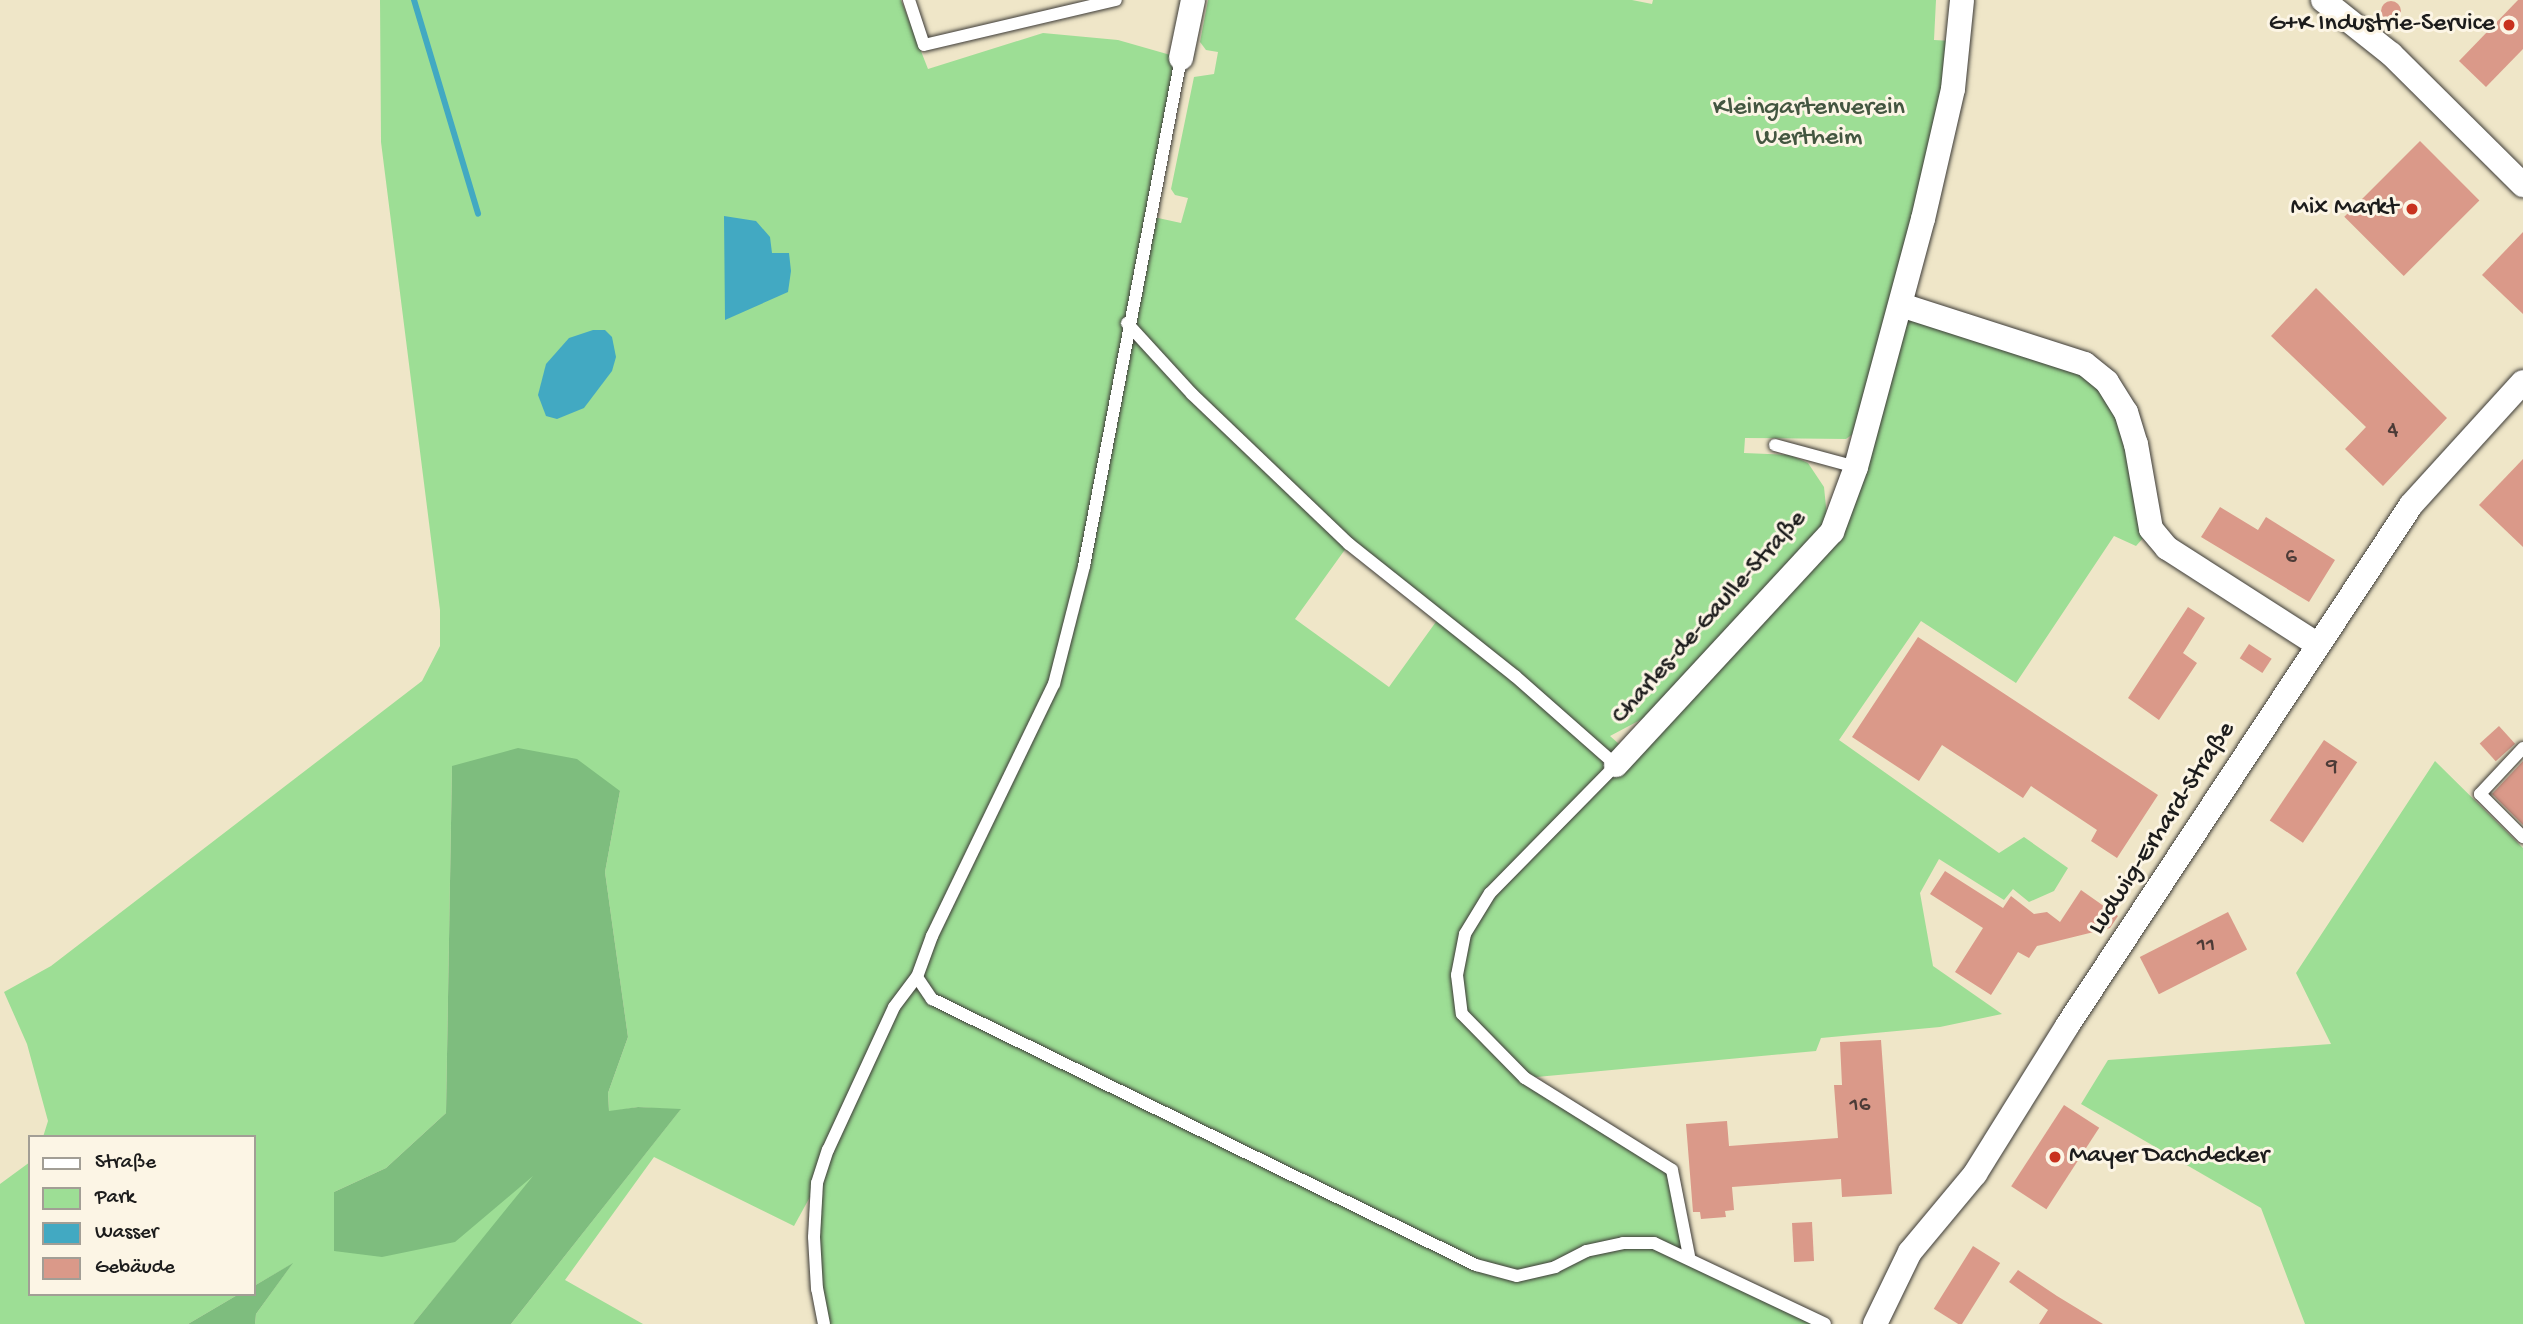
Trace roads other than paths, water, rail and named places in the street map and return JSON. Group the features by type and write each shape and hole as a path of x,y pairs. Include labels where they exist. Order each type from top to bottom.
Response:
{"street":[{"path":"1181,58 1193,0"},
{"name":"Charles-de-Gaulle-Straße","path":"1616,765 1832,532 1856,467 1901,305 1953,89 1962,0"},
{"path":"2323,0 2391,54 2523,185"},
{"path":"1901,305 2085,364 2107,382 2126,412 2133,433 2151,529 2167,548 2318,645"},
{"name":"Ludwig-Erhard-Straße","path":"1875,1324 1910,1252 1975,1174 2411,505 2523,382"}],"lane":[{"path":"909,0 924,45 1116,0"},
{"path":"824,1324 817,1289 817,1184 828,1150 894,1007 916,977 932,936 1054,684 1084,566 1127,323 1181,58"},
{"path":"1127,323 1192,394 1349,544 1514,676 1616,765 1490,893 1465,934 1457,975 1462,1014 1525,1078 1672,1170 1689,1256"},
{"path":"1775,445 1856,467"},
{"path":"2523,748 2480,794 2523,837"},
{"path":"916,977 932,999 1476,1265 1517,1276 1623,1243 1654,1243 1689,1256 1825,1324"}],"water":[{"path":"724,216 756,221 770,237 772,253 789,253 791,271 788,292 725,320"},
{"path":"593,330 605,330 612,337 616,357 612,371 584,408 557,419 546,416 538,395 546,364 569,338"}],"waterway":[{"path":"414,0 478,214"}],"place":[{"name":"G+K Industrie-Service","path":"2509,25"},
{"name":"Mix Markt","path":"2412,209"},
{"name":"Mayer Dachdecker","path":"2055,1157"}],"park label":[{"name":"Kleingartenverein Wertheim","path":"1809,124"}]}
